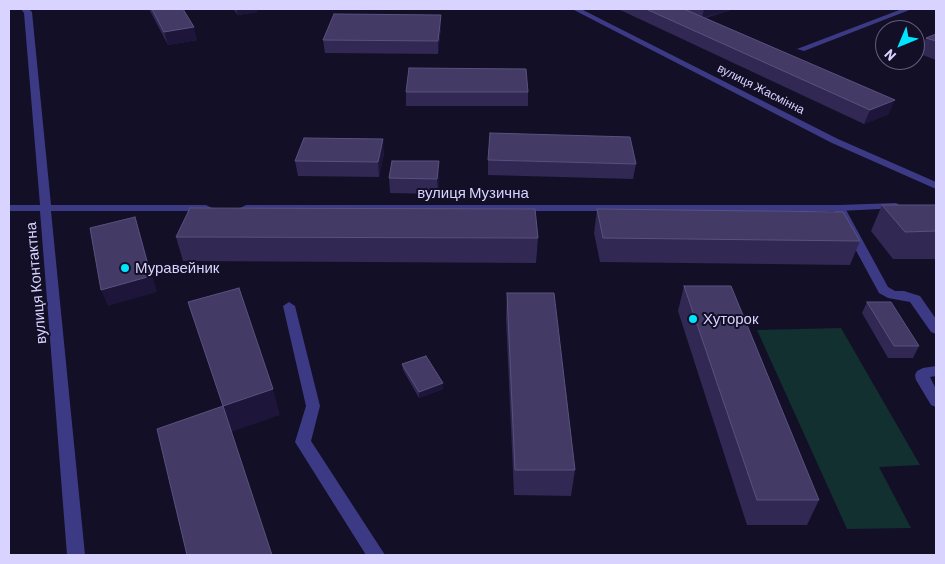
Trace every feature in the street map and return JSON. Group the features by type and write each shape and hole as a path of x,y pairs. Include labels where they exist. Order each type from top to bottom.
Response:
{"street":[{"name":"вулиця Контактна","path":"25,9 28,12 76,555"},
{"name":"вулиця Жасмінна","path":"576,9 835,141 936,186"},
{"path":"801,49 908,9"},
{"name":"вулиця Музична","path":"234,208 839,208 907,206"},
{"path":"9,208 214,208"},
{"path":"839,208 884,290 893,295 904,295 915,299 936,329"},
{"path":"289,306 313,406 303,442 376,555"},
{"path":"936,371 922,375 936,401"}],"green space":[{"path":"841,328 920,465 879,467 911,528 847,529 757,330"}],"building":[{"path":"152,9 183,9 194,27 164,32"},
{"path":"646,9 684,9 895,100 870,110"},
{"path":"334,14 441,15 438,41 323,40"},
{"path":"936,34 936,41 926,38"},
{"path":"409,68 526,69 528,92 406,92"},
{"path":"490,133 630,137 636,164 488,160"},
{"path":"304,138 383,139 378,162 295,161"},
{"path":"392,161 439,161 437,179 389,178"},
{"path":"882,205 936,205 936,231 905,232"},
{"path":"190,208 535,209 538,238 176,237"},
{"path":"597,209 843,212 860,241 603,238"},
{"name":"Муравейник","path":"135,217 151,276 101,290 90,228"},
{"path":"684,286 731,286 819,500 757,500"},
{"path":"239,288 273,389 223,406 188,302"},
{"path":"507,293 554,293 575,470 515,470"},
{"path":"867,302 891,302 919,346 894,346"},
{"path":"426,356 443,383 419,392 402,364"},
{"path":"223,406 272,555 187,555 157,429"}],"place":[{"name":"Муравейник","path":"125,268"},
{"name":"Хуторок","path":"693,319"}]}
